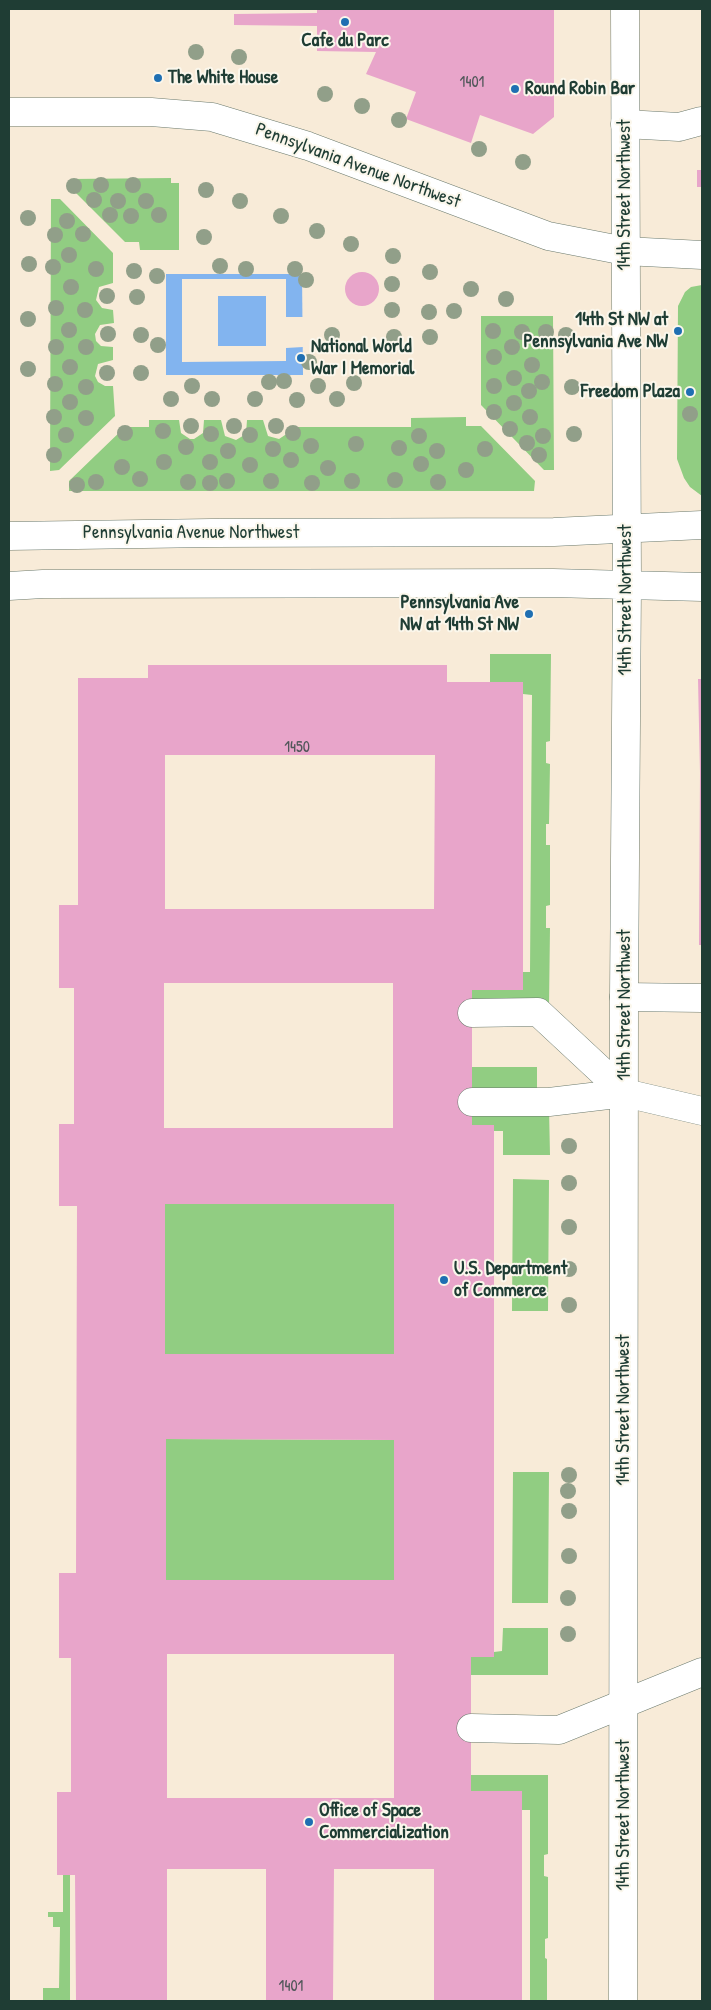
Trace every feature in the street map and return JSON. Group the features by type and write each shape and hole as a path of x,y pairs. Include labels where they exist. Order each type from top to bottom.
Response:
{"main road":[{"name":"14th Street Northwest","path":"623,2001 624,997 627,585 625,9"},
{"name":"Pennsylvania Avenue Northwest","path":"9,112 151,112 212,117 275,135 548,236 625,250 702,254"},
{"path":"625,124 679,127 701,121"},
{"name":"Pennsylvania Avenue Northwest","path":"9,536 191,533 554,532 702,524"},
{"path":"9,586 43,584 553,583 702,587"},
{"path":"624,997 702,998"},
{"path":"472,1013 538,1012 625,1093"},
{"path":"472,1102 549,1102 625,1093 702,1111"},
{"path":"471,1728 559,1730 702,1672"}],"green space":[{"path":"171,178 171,183 179,183 179,250 140,250 139,242 125,242 71,188 71,179"},
{"path":"51,199 60,199 113,253 113,283 99,287 96,300 102,308 113,310 114,323 100,325 95,334 96,341 101,346 113,347 113,360 98,364 95,376 98,382 105,386 113,386 115,416 59,470 50,471"},
{"name":"Freedom Plaza","path":"702,285 702,496 690,487 684,478 677,459 678,306 685,292 691,287"},
{"path":"481,316 553,316 554,470 544,470 481,405"},
{"path":"466,417 466,426 481,426 535,481 534,491 69,491 69,481 125,427 149,427 149,420 179,420 181,433 190,439 194,439 203,433 204,420 221,420 225,436 236,440 246,434 247,420 263,420 268,436 279,439 288,433 290,427 411,427 411,418"},
{"path":"490,654 551,654 550,741 546,742 546,763 550,764 549,824 546,824 546,845 550,845 550,905 546,906 546,928 550,928 549,1006 472,1006 472,990 523,990 523,972 530,972 532,695 523,694 523,682 490,682"},
{"path":"472,1067 537,1067 537,1088 472,1088"},
{"path":"472,1108 549,1108 550,1155 503,1155 503,1131 494,1131 494,1125 472,1125"},
{"path":"513,1179 549,1180 548,1311 512,1311"},
{"path":"165,1204 394,1204 394,1354 165,1354"},
{"path":"166,1439 394,1440 394,1580 166,1580"},
{"path":"513,1472 549,1472 548,1603 512,1603"},
{"path":"503,1628 548,1628 548,1675 471,1675 471,1657 493,1657 494,1652 502,1651"},
{"path":"471,1775 548,1775 548,1854 544,1855 544,1876 548,1877 548,1938 545,1939 547,2001 530,2001 530,1810 522,1810 471,1791"},
{"path":"63,1875 70,1875 70,2001 43,2001 43,1988 59,1988 60,1927 53,1927 53,1917 48,1917 48,1912 63,1912"}],"water":[{"path":"166,274 302,274 303,375 166,375"}],"pier":[{"path":"182,279 286,279 286,317 303,317 303,347 286,348 286,361 182,362","holes":["218,296 266,296 266,346 218,346"]}],"building":[{"path":"317,9 554,9 554,117 533,134 480,115 471,143 406,119 416,92 366,74 376,52 317,51 317,26 234,25 234,14 317,13"},
{"path":"697,170 702,170 702,187 697,187"},
{"path":"362,272 374,277 379,289 374,301 362,306 350,301 345,289 350,277"},
{"name":"U.S. Department of Commerce","path":"148,665 447,665 447,682 523,682 523,990 472,990 472,1125 494,1125 494,1657 471,1657 471,1791 522,1791 522,2001 434,2001 434,1869 334,1869 333,2001 266,2001 266,1869 167,1869 167,2001 76,2001 75,1875 57,1875 57,1792 71,1792 71,1658 59,1658 59,1573 76,1573 77,1206 59,1206 59,1124 74,1124 74,988 59,988 59,905 78,905 78,678 148,678","holes":["165,755 435,755 434,909 165,909","164,983 393,983 393,1128 164,1128","165,1204 394,1204 394,1354 165,1354","166,1439 394,1440 394,1580 166,1580","167,1654 394,1654 394,1798 167,1798"]},
{"path":"698,679 702,679 702,945 699,945 700,773"}],"place":[{"name":"Cafe du Parc","path":"345,22"},
{"name":"The White House","path":"158,78"},
{"name":"Round Robin Bar","path":"515,89"},
{"name":"14th St NW at Pennsylvania Ave NW","path":"678,331"},
{"name":"National World War I Memorial","path":"301,358"},
{"name":"Freedom Plaza","path":"690,392"},
{"name":"Pennsylvania Ave NW at 14th St NW","path":"529,614"},
{"name":"U.S. Department of Commerce","path":"444,1280"},
{"name":"Office of Space Commercialization","path":"309,1822"}]}
